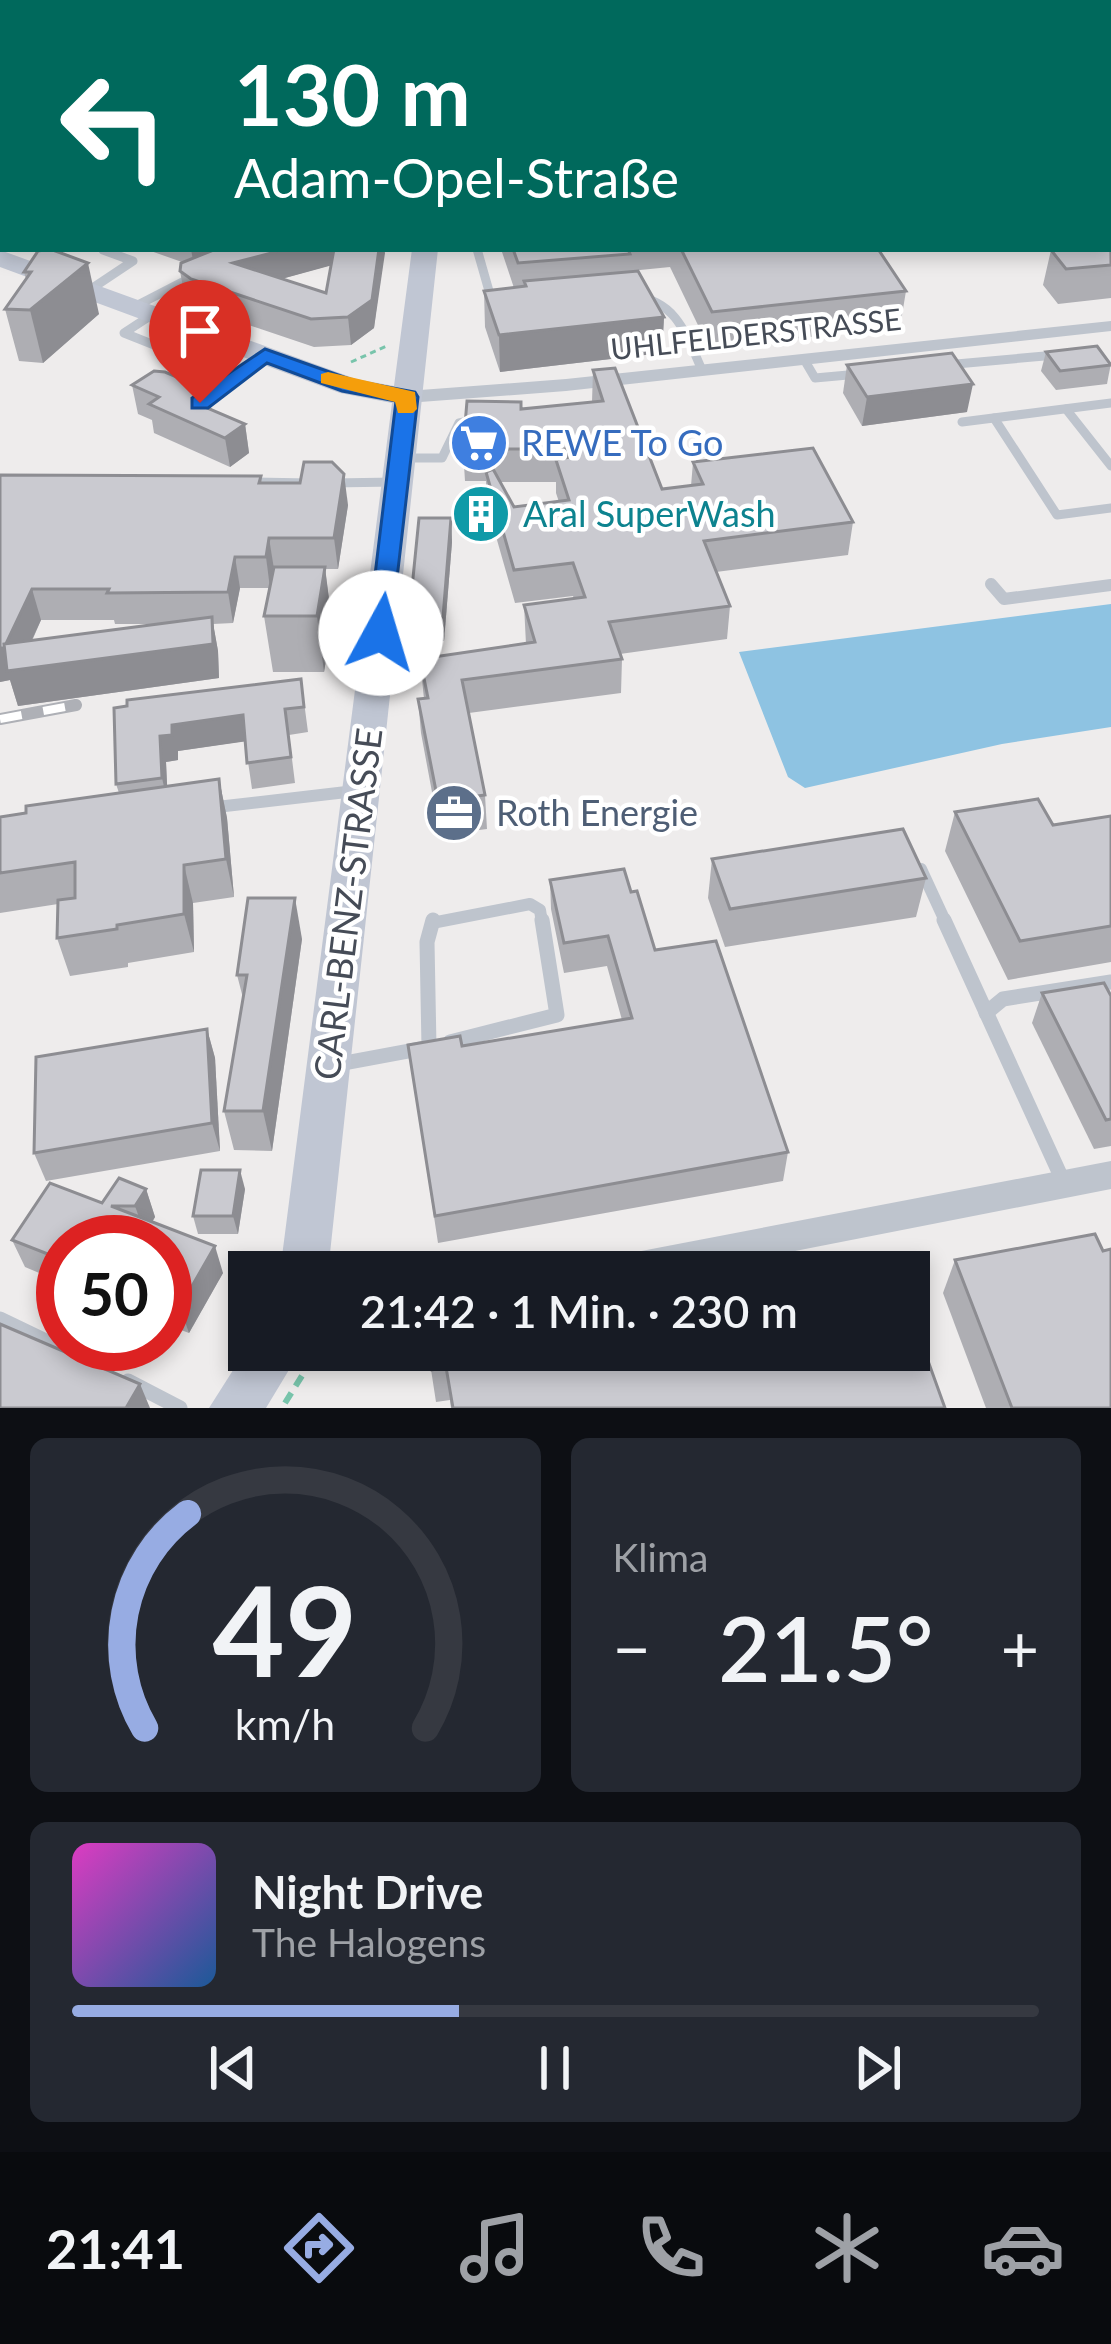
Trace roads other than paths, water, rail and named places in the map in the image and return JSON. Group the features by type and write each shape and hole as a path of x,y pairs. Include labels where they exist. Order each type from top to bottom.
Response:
{"main road":[{"name":"CARL-BENZ-STRASSE","path":"306,1251 407,397 392,353 423,252"},
{"path":"0,256 324,377 407,397"},
{"path":"324,377 392,353"},
{"path":"235,1408 261,1371"}],"street":[{"name":"UHLFELDERSTRASSE","path":"407,397 805,361 1111,326"},
{"path":"719,1251 1111,1175"}],"lane":[{"path":"88,291 133,261 108,252"},
{"path":"478,252 491,302 504,311"},
{"path":"192,360 124,333 144,311 218,266"},
{"path":"614,299 649,296 667,305 702,370"},
{"path":"929,367 1065,354"},
{"path":"200,403 265,355"},
{"path":"805,361 815,378 883,371"},
{"path":"566,385 567,408"},
{"path":"962,422 1111,403"},
{"path":"1066,409 1111,466"},
{"path":"238,482 398,470 442,458 459,423 500,416"},
{"path":"994,418 1058,515 1111,508"},
{"path":"991,584 1004,599 1111,585"},
{"path":"196,809 362,790"},
{"path":"921,869 1065,1184"},
{"path":"327,1066 429,1047 557,1016 540,910 530,904 433,920 427,942 429,1047"},
{"path":"986,1013 1003,999 1111,982"},
{"path":"0,1318 180,1408"}],"water":[{"path":"1111,604 1111,727 1002,744 805,788 788,777 739,652"}],"railway":[{"path":"0,719 76,705"}],"place":[{"name":"REWE To Go","path":"479,443"},
{"name":"Aral SuperWash","path":"481,514"},
{"name":"Roth Energie","path":"454,813"}]}
